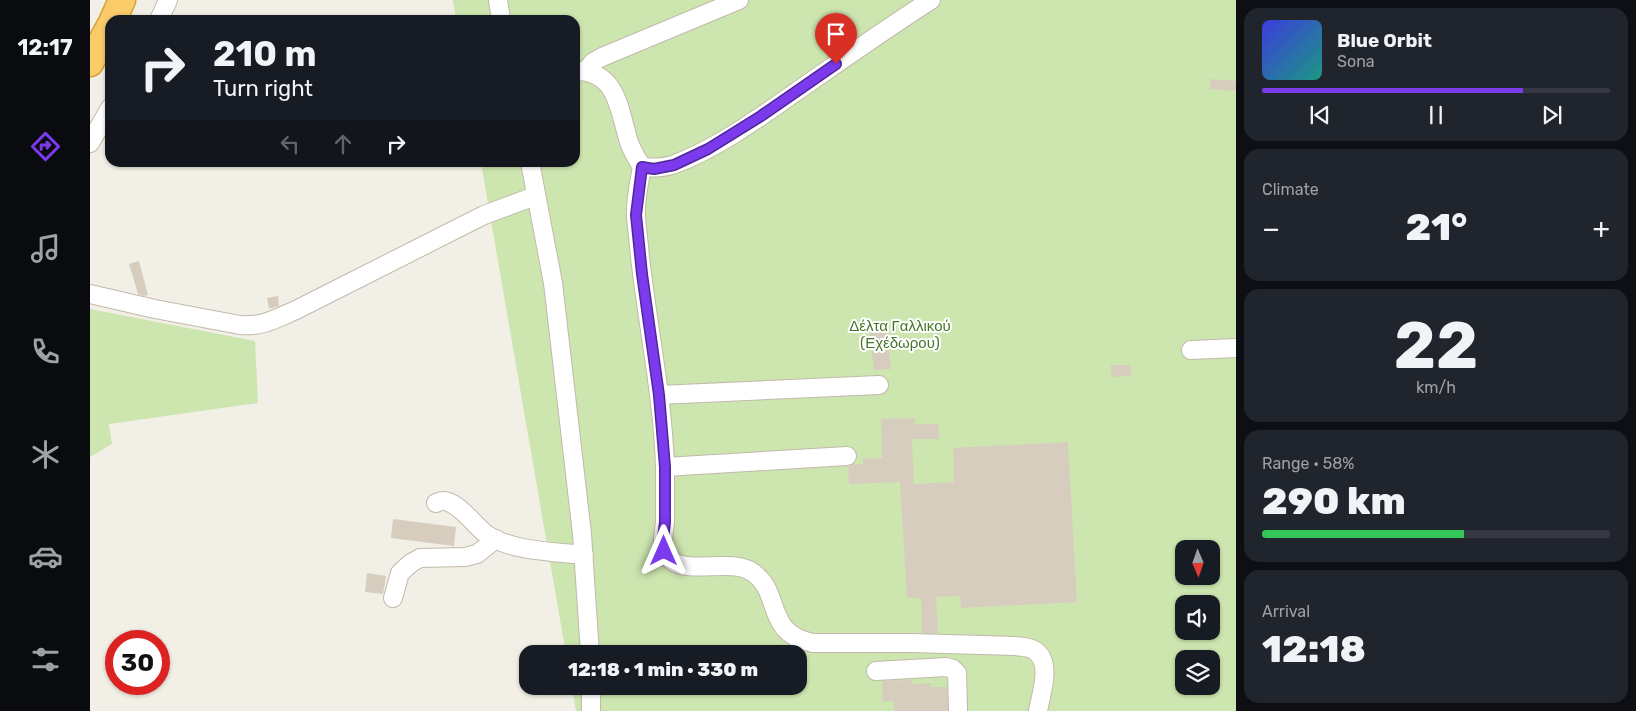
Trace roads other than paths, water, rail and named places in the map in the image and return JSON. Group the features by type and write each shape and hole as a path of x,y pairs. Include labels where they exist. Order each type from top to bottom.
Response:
{"highway":[{"path":"115,15 122,0"},
{"path":"90,63 105,35"}],"street":[{"path":"161,15 168,0"},
{"path":"498,0 500,15"},
{"path":"581,71 602,57 739,0"},
{"path":"642,167 654,169 674,165 708,149 761,116 932,0"},
{"path":"581,71 597,75 608,84 616,97 630,143 642,167 636,215 642,274 659,395 665,467 665,522 663,539 664,551 670,560 678,565 688,566 734,565 752,572 765,585 782,626 791,635 813,643 912,643 1030,648 1038,653 1043,660 1045,678 1038,711"},
{"path":"90,143 105,117"},
{"path":"533,168 535,196 542,222 553,283 584,555 589,645"},
{"path":"90,294 155,309 240,325 264,324 296,310 484,215 535,196"},
{"path":"1191,350 1236,348"},
{"path":"659,395 879,385"},
{"path":"665,467 847,456"},
{"path":"436,503 444,501 453,505 486,534 507,544 584,555"},
{"path":"393,598 400,573 416,560 420,558 477,554 496,539"},
{"path":"912,643 913,669"},
{"path":"876,671 946,667 953,669 957,672 958,708"},
{"path":"591,695 592,711"}],"park label":[{"name":"Δέλτα Γαλλικού (Εχέδωρου)","path":"900,334"}]}
